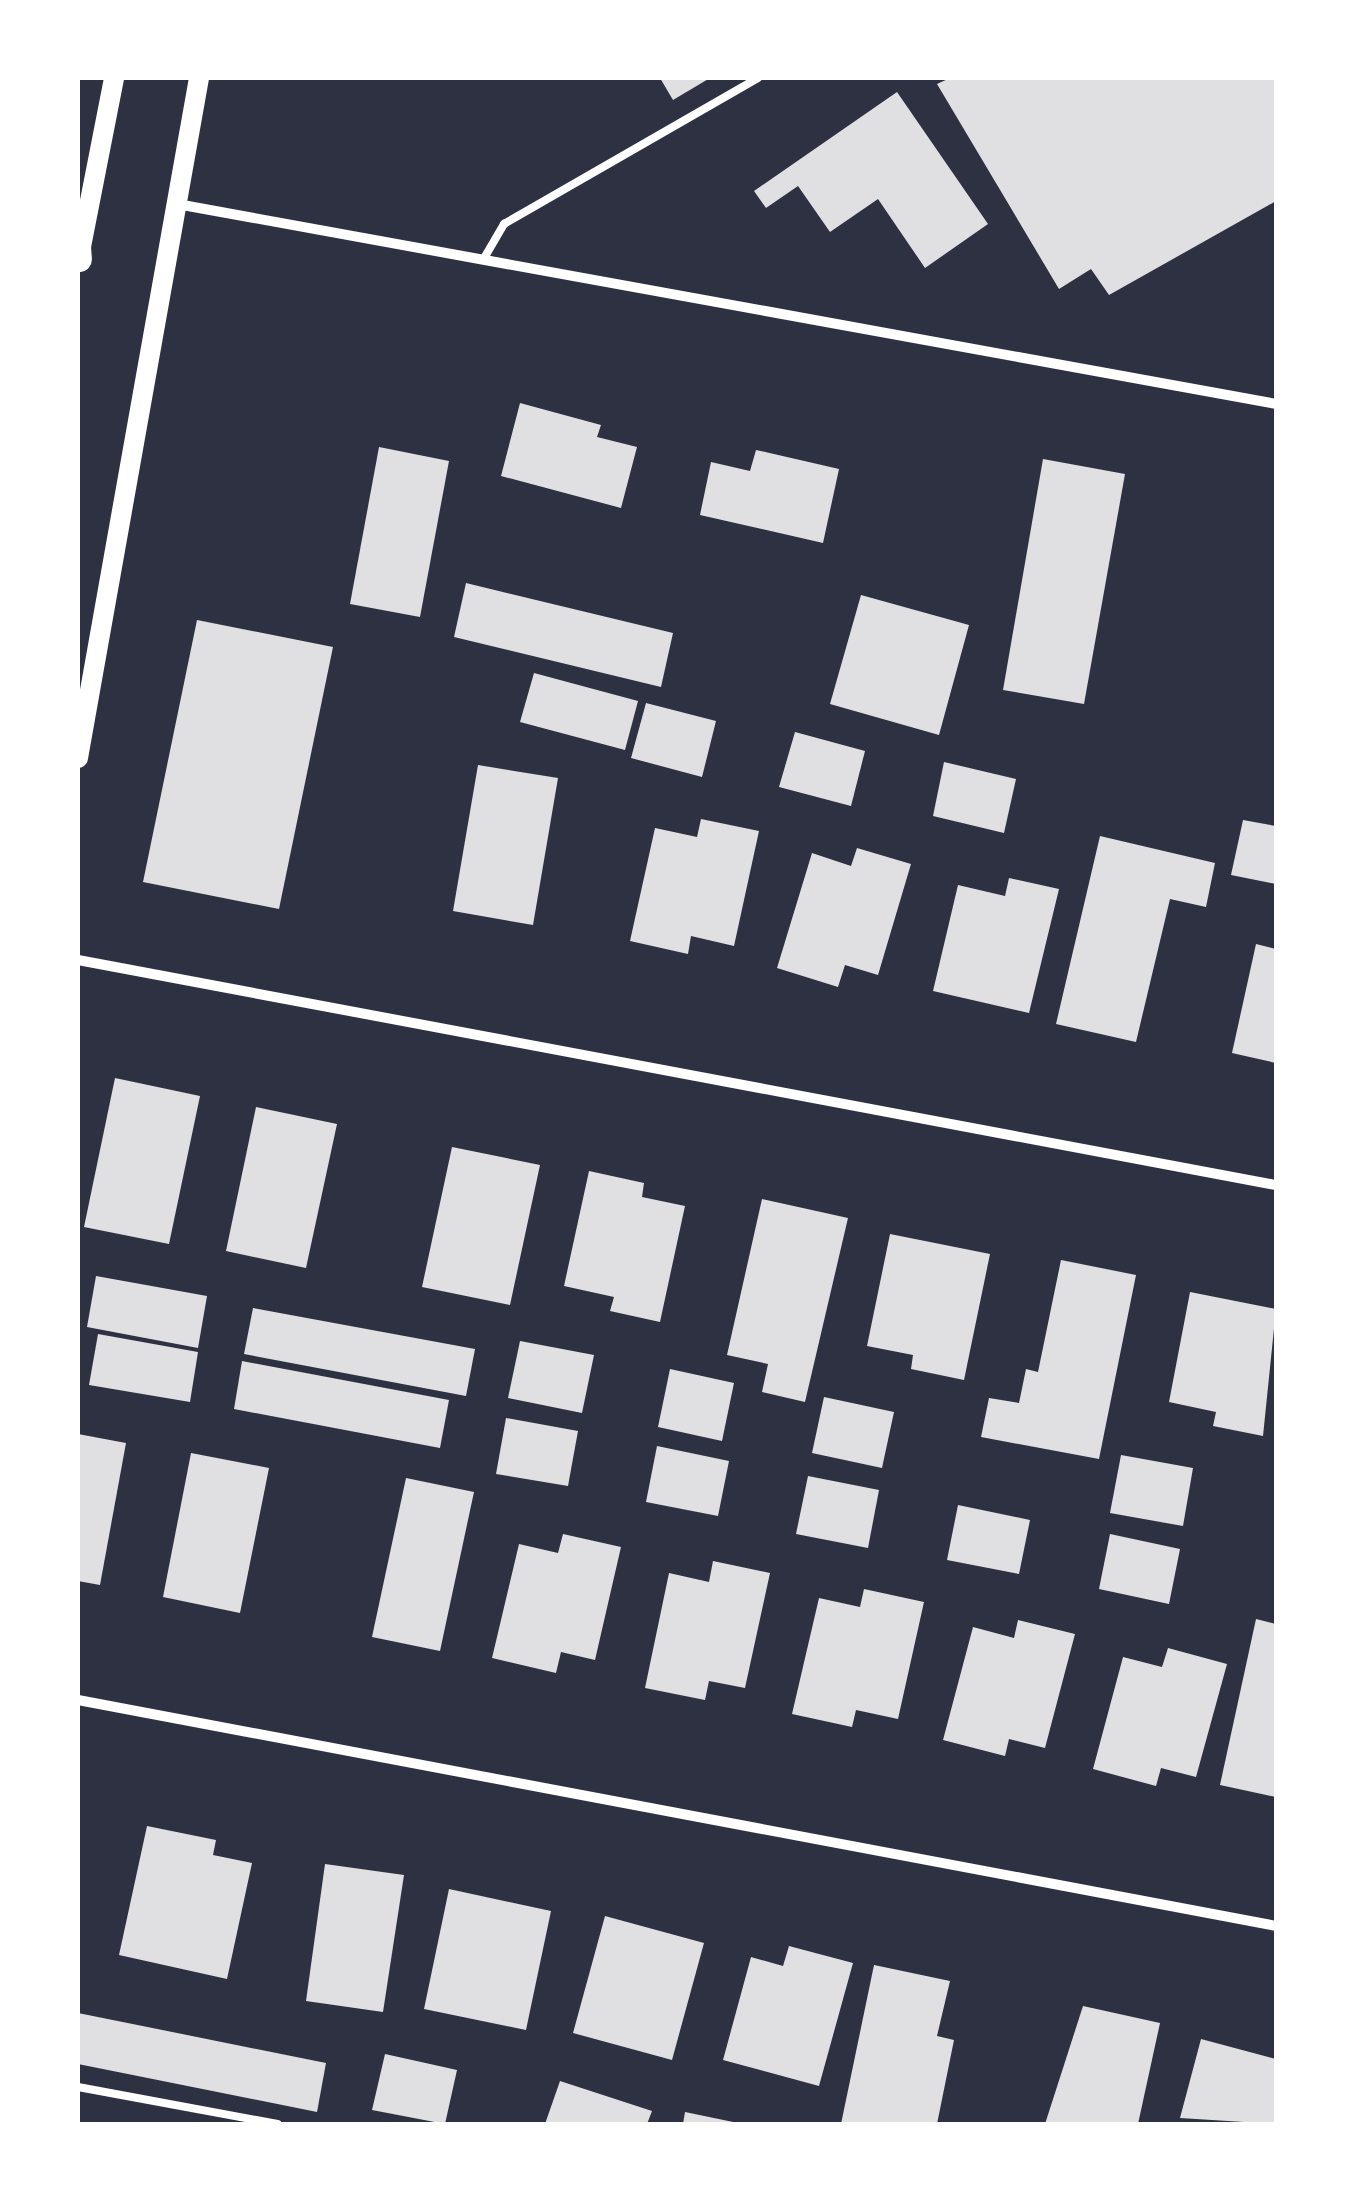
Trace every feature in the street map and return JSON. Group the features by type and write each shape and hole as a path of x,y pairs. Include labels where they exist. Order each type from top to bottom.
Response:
{"main road":[{"path":"78,257 114,78"},
{"path":"78,758 199,78"}],"street":[{"path":"177,204 1276,404"},
{"path":"78,960 1276,1185"},
{"path":"78,1700 1276,1926"}],"lane":[{"path":"483,260 504,224 758,78"},
{"path":"78,2086 278,2124"}],"building":[{"path":"660,78 710,78 673,100"},
{"path":"950,78 1276,78 1276,201 1109,295 1091,269 1059,289 937,84"},
{"path":"897,92 988,224 925,268 878,199 830,232 798,186 766,208 754,191"},
{"path":"520,403 601,425 597,437 637,447 621,508 501,476"},
{"path":"379,447 449,461 420,617 350,604"},
{"path":"756,450 839,469 823,543 700,515 711,462 750,471"},
{"path":"1043,459 1125,474 1084,704 1003,690"},
{"path":"466,583 673,633 661,687 454,637"},
{"path":"861,595 969,625 939,735 830,704"},
{"path":"197,620 333,647 279,909 143,882"},
{"path":"534,673 638,701 625,750 520,722"},
{"path":"646,703 716,721 702,777 631,758"},
{"path":"795,732 865,751 851,806 779,787"},
{"path":"944,762 1016,779 1004,833 933,816"},
{"path":"478,765 558,778 533,925 453,911"},
{"path":"701,819 759,831 734,946 691,936 688,954 630,941 655,828 697,837"},
{"path":"1243,820 1276,826 1276,884 1231,875"},
{"path":"1100,836 1215,863 1206,907 1170,899 1136,1042 1056,1024"},
{"path":"857,848 911,864 878,975 845,965 838,987 777,968 812,853 851,866"},
{"path":"1009,878 1059,889 1029,1013 933,991 958,885 1005,896"},
{"path":"1256,944 1276,949 1276,1063 1232,1053"},
{"path":"115,1078 200,1096 169,1244 84,1227"},
{"path":"256,1107 337,1124 306,1268 226,1251"},
{"path":"452,1147 540,1165 510,1305 422,1287"},
{"path":"589,1171 644,1183 642,1197 685,1206 660,1322 610,1311 614,1297 564,1286"},
{"path":"762,1199 848,1218 805,1402 762,1392 768,1364 727,1355"},
{"path":"890,1234 990,1254 964,1380 911,1369 913,1355 867,1346"},
{"path":"1061,1260 1136,1275 1099,1459 981,1437 989,1398 1019,1403 1026,1369 1038,1372"},
{"path":"96,1276 207,1296 198,1348 87,1327"},
{"path":"1190,1292 1276,1309 1263,1436 1213,1426 1216,1412 1169,1402"},
{"path":"253,1308 475,1349 466,1396 244,1354"},
{"path":"98,1334 198,1352 190,1402 89,1385"},
{"path":"520,1341 594,1355 582,1413 508,1398"},
{"path":"242,1361 449,1400 440,1448 234,1409"},
{"path":"670,1369 734,1383 722,1441 658,1427"},
{"path":"824,1397 894,1412 882,1468 812,1453"},
{"path":"506,1418 578,1431 568,1486 496,1474"},
{"path":"78,1434 126,1443 100,1585 78,1581"},
{"path":"657,1446 729,1461 718,1516 646,1502"},
{"path":"191,1453 269,1468 240,1613 163,1597"},
{"path":"1121,1455 1193,1468 1183,1526 1110,1513"},
{"path":"808,1476 879,1490 868,1548 796,1534"},
{"path":"406,1478 474,1492 440,1651 372,1637"},
{"path":"958,1505 1030,1520 1019,1574 947,1560"},
{"path":"563,1534 621,1547 595,1660 561,1652 556,1673 492,1658 519,1544 558,1553"},
{"path":"1110,1534 1180,1549 1169,1604 1099,1589"},
{"path":"713,1561 770,1573 745,1688 709,1681 705,1700 645,1688 669,1573 709,1582"},
{"path":"864,1589 924,1602 898,1719 856,1710 852,1727 792,1714 819,1598 860,1607"},
{"path":"1256,1619 1276,1624 1276,1797 1220,1785"},
{"path":"1018,1620 1075,1634 1045,1748 1009,1739 1005,1756 943,1740 973,1627 1014,1638"},
{"path":"1168,1648 1227,1664 1196,1777 1161,1768 1156,1786 1093,1769 1123,1657 1162,1667"},
{"path":"147,1826 216,1840 213,1855 252,1863 227,1979 119,1955"},
{"path":"325,1864 404,1875 383,2012 306,2001"},
{"path":"449,1889 551,1911 526,2030 424,2009"},
{"path":"605,1916 704,1943 672,2060 573,2033"},
{"path":"789,1946 853,1963 819,2086 723,2060 751,1957 783,1966"},
{"path":"874,1965 950,1981 937,2036 954,2040 937,2124 841,2124"},
{"path":"1083,2006 1160,2023 1138,2124 1045,2124"},
{"path":"78,2013 326,2063 317,2112 78,2064"},
{"path":"1201,2039 1276,2059 1276,2124 1180,2118"},
{"path":"385,2054 457,2070 445,2124 372,2110"},
{"path":"560,2081 652,2111 647,2124 545,2124"},
{"path":"685,2112 738,2123 738,2124 683,2124"}]}
